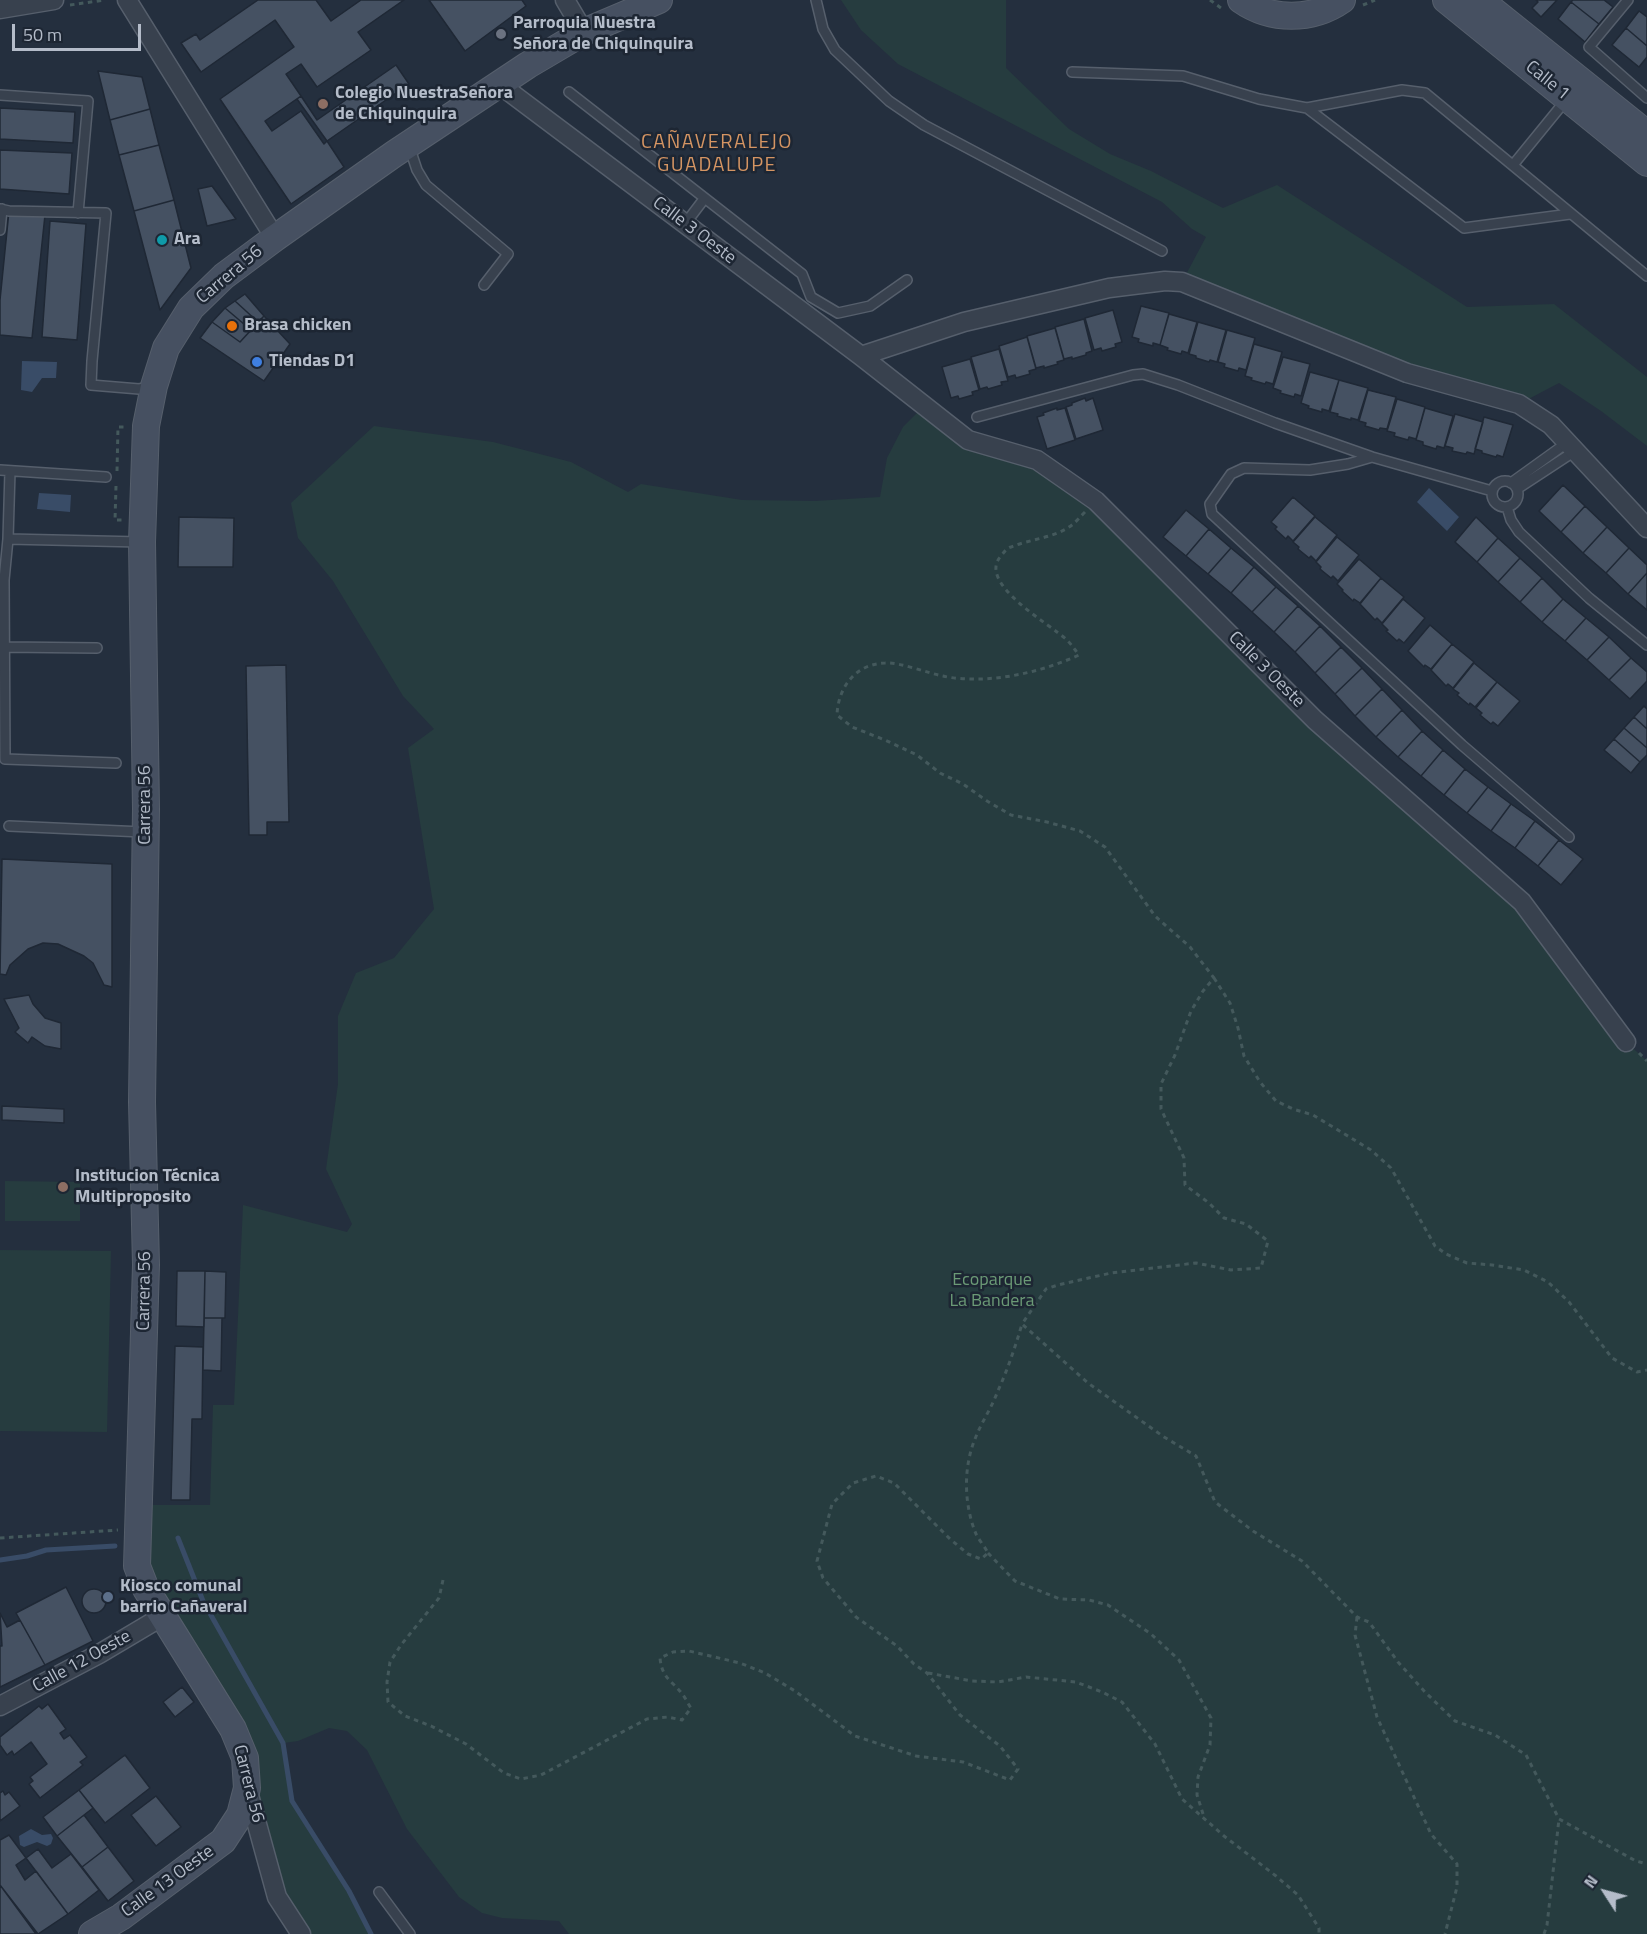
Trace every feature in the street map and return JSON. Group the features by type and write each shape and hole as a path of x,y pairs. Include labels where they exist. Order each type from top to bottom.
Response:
{"street":[{"path":"0,9 54,0"},
{"path":"127,0 275,238"},
{"path":"565,0 584,32"},
{"name":"Carrera 56","path":"302,1934 277,1897 247,1788 245,1758 233,1729 146,1589 137,1566 146,1265 142,1102 146,832 142,542 146,426 154,386 166,348 191,308 224,276 409,144 499,84 584,32 659,0"},
{"path":"1241,0 1267,13 1292,16 1316,12 1342,0"},
{"name":"Calle 1","path":"1446,0 1647,163"},
{"name":"Calle 1","path":"1480,0 1647,134"},
{"name":"Calle 3 Oeste","path":"499,84 861,356 968,440 1037,460 1096,501 1316,720 1522,902 1626,1042"},
{"path":"861,356 964,322 1098,290 1165,281 1182,282 1407,373 1519,404 1551,425 1647,528"},
{"name":"Calle 12 Oeste","path":"0,1706 99,1654 163,1616"},
{"name":"Calle 13 Oeste","path":"92,1934 130,1910 223,1841 240,1815 247,1788"},
{"name":"Carrera 56","path":"223,1841 240,1837 263,1843"}],"lane":[{"path":"816,0 823,29 835,50 890,101 924,125 1162,251"},
{"path":"1628,0 1589,47 1647,98"},
{"path":"1071,72 1183,76 1259,99 1307,108 1402,90 1425,93 1647,276"},
{"path":"569,92 802,274 811,297 838,313 870,306 907,280"},
{"path":"0,95 88,101 78,213"},
{"path":"1513,165 1568,98"},
{"path":"1307,108 1464,228 1570,214"},
{"path":"409,144 417,170 426,185 508,254 484,285"},
{"path":"685,224 704,199"},
{"path":"0,230 1,209 106,213 91,385 140,389 154,386"},
{"path":"977,417 1143,374 1372,457 1492,491"},
{"path":"1514,486 1572,446"},
{"path":"1372,457 1310,470 1244,468 1231,474 1210,504 1212,514 1462,745 1569,837"},
{"path":"0,470 106,477"},
{"path":"10,471 8,539 2,580 5,759 116,763"},
{"path":"1500,482 1514,486 1516,501 1507,507 1500,507 1495,503 1492,491 1500,482"},
{"path":"1507,507 1511,520 1519,532 1589,598 1647,645"},
{"path":"8,539 142,542"},
{"path":"4,647 97,648"},
{"path":"9,826 146,832"},
{"path":"379,1892 410,1934"}],"path":[{"path":"1096,501 1071,526 1008,548 995,562 994,569 999,581 1011,594 1068,641 1079,655 1035,671 981,679 946,677 886,663 870,665 855,673 844,686 837,703 837,715 852,727 917,755 940,774 963,784 1011,815 1080,831 1105,847 1155,916 1190,947 1214,978 1230,1003 1244,1056 1276,1101 1312,1115 1371,1150 1391,1168 1435,1246 1446,1254 1467,1263 1524,1270 1548,1282 1569,1302 1612,1358 1637,1372 1647,1370"},
{"path":"1205,1820 1197,1795 1198,1777 1210,1745 1211,1718 1179,1660 1151,1634 1108,1605 1089,1600 1060,1599 1015,1581 988,1553 976,1534 966,1491 974,1441 1001,1385 1014,1353 1022,1324 1046,1289 1111,1273 1196,1263 1231,1270 1261,1268 1268,1241 1246,1224 1224,1218 1185,1185 1184,1158 1161,1109 1161,1084 1175,1055 1191,1011 1214,978"},
{"path":"1022,1324 1088,1383 1164,1437 1196,1456 1215,1502 1253,1531 1302,1561 1358,1617 1369,1622 1398,1662 1455,1721 1495,1735 1526,1755 1559,1819 1547,1925 1544,1934"},
{"path":"442,1580 439,1598 390,1662 387,1682 388,1702 405,1716 466,1744 504,1773 521,1779 541,1775 647,1719 668,1717 682,1720 691,1708 683,1694 661,1670 660,1658 673,1652 689,1651 740,1663 765,1673 795,1691 855,1736 916,1756 963,1762 1010,1780 1018,1769 1000,1746 960,1714 927,1673 897,1646 856,1617 823,1578 817,1560 832,1504 853,1483 876,1476 894,1483 936,1526 968,1554 981,1559 988,1553"},
{"path":"0,1538 120,1529 121,1539"},
{"path":"1358,1617 1355,1635 1377,1717 1431,1834 1457,1864 1458,1887 1445,1934"},
{"path":"927,1673 972,1681 998,1682 1026,1677 1076,1682 1122,1702 1155,1744 1182,1799 1298,1895 1319,1928 1319,1934"},
{"path":"1559,1819 1636,1861 1647,1864"}],"green space":[{"path":"841,0 1006,0 1006,68 1069,129 1110,154 1151,171 1223,208 1277,185 1467,307 1554,304 1647,377 1647,446 1559,383 1519,404 1182,282 1206,237 1192,229 1162,202 898,64 861,30"},
{"name":"Ecoparque La Bandera","path":"924,406 968,440 1037,460 1096,501 1315,720 1522,902 1626,1042 1647,1061 1647,1934 569,1934 559,1921 502,1918 482,1913 459,1897 407,1829 367,1750 347,1731 329,1728 298,1741 283,1743 292,1801 349,1891 371,1934 301,1934 277,1897 245,1758 163,1616 138,1524 140,1505 210,1505 213,1405 234,1405 243,1205 347,1232 352,1224 326,1169 338,1084 338,1016 356,973 394,958 434,909 408,748 434,729 403,696 333,581 298,538 291,503 374,426 493,442 571,462 628,492 641,484 742,500 815,501 880,497 887,458 903,427"},
{"path":"5,1181 80,1182 80,1221 5,1221"},
{"path":"0,1250 111,1251 107,1432 0,1431"}],"water":[{"path":"22,361 57,362 56,378 42,378 32,392 21,390"},
{"path":"1429,488 1459,517 1447,531 1417,502"},
{"path":"39,493 71,495 70,512 37,509"},
{"path":"31,1829 42,1835 51,1834 53,1838 51,1844 47,1846 37,1842 24,1847 20,1845 19,1836"}],"building":[{"path":"258,0 316,0 331,21 361,0 404,0 358,32 371,50 317,87 301,64 286,74 301,96 265,121 272,131 301,111 324,144 327,141 344,167 291,204 220,99 294,47 275,20 201,72 181,43 196,34 200,40"},
{"path":"429,0 522,0 526,6 465,51"},
{"path":"1536,0 1557,0 1541,17 1532,8 1538,2"},
{"path":"1573,0 1604,0 1613,7 1599,24 1571,2"},
{"path":"1571,2 1599,24 1585,42 1558,19"},
{"path":"1639,11 1647,17 1647,46 1626,28"},
{"path":"1626,28 1647,46 1647,57 1639,67 1612,45"},
{"path":"396,65 409,84 327,141 297,99 301,96 317,120"},
{"path":"98,71 142,77 150,109 110,120"},
{"path":"0,108 75,112 73,143 0,139"},
{"path":"150,109 159,145 119,155 110,120"},
{"path":"159,145 174,200 134,211 119,155"},
{"path":"0,150 72,153 69,194 0,189"},
{"path":"212,186 236,219 207,226 198,189"},
{"name":"Ara","path":"174,200 191,268 160,310 134,211"},
{"path":"9,211 45,215 32,338 0,335 0,300"},
{"path":"50,221 86,224 77,340 42,337"},
{"path":"245,294 264,316 258,322 235,301"},
{"path":"235,301 258,322 251,330 225,308"},
{"path":"1141,306 1169,313 1160,345 1153,343 1153,346 1138,342 1139,339 1132,337"},
{"name":"Brasa chicken","path":"225,308 251,330 240,342 212,322"},
{"path":"1113,310 1122,342 1115,344 1116,347 1102,351 1101,348 1094,350 1085,318"},
{"path":"1169,314 1197,322 1188,353 1182,351 1181,354 1167,350 1168,348 1160,345"},
{"name":"Tiendas D1","path":"264,316 290,344 264,381 200,338 212,322 240,342"},
{"path":"1084,319 1092,351 1072,359 1072,357 1064,359 1055,327"},
{"path":"1198,322 1226,330 1217,362 1210,360 1209,362 1189,354"},
{"path":"1055,328 1064,360 1044,368 1044,366 1036,368 1027,336"},
{"path":"1227,330 1255,338 1246,370 1239,368 1238,371 1224,367 1225,364 1218,362"},
{"path":"1027,337 1036,369 1029,371 1030,374 1016,378 1015,375 1008,377 999,346"},
{"path":"1254,344 1282,352 1273,384 1251,380 1252,378 1245,376"},
{"path":"999,349 1008,381 988,389 987,387 980,389 971,357"},
{"path":"1283,357 1310,364 1301,396 1295,394 1294,397 1280,393 1281,391 1273,388"},
{"path":"970,359 979,390 972,392 973,395 959,399 958,396 951,398 942,367"},
{"path":"1310,372 1339,380 1329,411 1322,409 1322,412 1308,408 1309,406 1301,403"},
{"path":"1339,380 1368,388 1358,420 1337,416 1338,414 1330,412"},
{"path":"1368,390 1396,397 1387,429 1380,428 1379,430 1365,426 1366,423 1359,421"},
{"path":"1085,398 1086,401 1093,398 1103,430 1076,439 1066,407"},
{"path":"1397,399 1425,407 1416,439 1409,437 1408,440 1394,436 1395,433 1387,431"},
{"path":"1057,408 1057,410 1065,408 1075,440 1047,449 1037,417"},
{"path":"1425,408 1453,416 1444,448 1437,446 1436,449 1416,440"},
{"path":"1455,414 1483,422 1474,454 1452,451 1453,448 1445,446"},
{"path":"1484,417 1513,425 1503,457 1482,453 1475,449"},
{"path":"1563,485 1585,506 1561,532 1539,511"},
{"path":"1293,497 1315,516 1293,541 1288,536 1286,539 1271,522"},
{"path":"1585,506 1607,527 1583,553 1561,532"},
{"path":"1186,510 1209,529 1186,556 1163,537"},
{"path":"179,517 234,518 233,567 178,567"},
{"path":"1315,517 1337,535 1316,561 1298,549 1299,547 1293,542"},
{"path":"1476,517 1498,538 1477,562 1455,542"},
{"path":"1607,527 1629,548 1606,573 1583,553"},
{"path":"1209,529 1231,548 1208,574 1186,556"},
{"path":"1337,537 1359,555 1338,581 1320,569 1321,567 1316,562"},
{"path":"1498,538 1520,558 1498,582 1477,562"},
{"path":"1231,548 1254,567 1231,593 1208,574"},
{"path":"1629,548 1647,565 1647,573 1628,594 1606,573"},
{"path":"1520,558 1542,578 1520,602 1498,582"},
{"path":"1359,559 1381,578 1360,603 1354,599 1353,601 1337,584"},
{"path":"1254,567 1276,587 1252,612 1231,593"},
{"path":"1647,573 1647,610 1628,594"},
{"path":"1381,578 1404,597 1382,623 1377,618 1375,620 1360,604"},
{"path":"1542,578 1563,599 1542,622 1520,602"},
{"path":"1276,587 1298,606 1274,632 1252,612"},
{"path":"1403,599 1425,618 1404,643 1399,639 1397,641 1382,624"},
{"path":"1563,599 1586,618 1565,641 1542,622"},
{"path":"1298,606 1320,626 1295,652 1274,632"},
{"path":"1586,618 1609,637 1587,660 1565,641"},
{"path":"1430,625 1452,644 1431,669 1425,665 1424,667 1408,651"},
{"path":"1320,626 1341,647 1315,673 1295,652"},
{"path":"1609,637 1631,658 1609,680 1587,660"},
{"path":"1452,644 1474,662 1453,688 1448,684 1446,686 1431,670"},
{"path":"1341,647 1362,668 1335,694 1315,673"},
{"path":"1631,658 1647,672 1647,681 1630,699 1609,680"},
{"path":"1474,663 1497,682 1475,707 1470,703 1469,705 1453,689"},
{"path":"286,665 289,822 267,822 267,835 249,835 246,666"},
{"path":"1362,668 1382,689 1355,716 1335,694"},
{"path":"1497,682 1520,701 1498,726 1493,722 1491,724 1480,715 1482,713 1476,708"},
{"path":"1382,689 1402,710 1376,737 1355,716"},
{"path":"1644,706 1647,709 1647,729 1634,717"},
{"path":"1402,710 1422,731 1398,757 1376,737"},
{"path":"1634,717 1647,729 1647,748 1624,728"},
{"path":"1624,728 1647,748 1647,755 1640,762 1614,739"},
{"path":"1422,731 1443,750 1421,776 1398,757"},
{"path":"1614,739 1640,762 1631,773 1604,750"},
{"path":"1443,750 1465,769 1444,795 1421,776"},
{"path":"1465,769 1488,787 1467,813 1444,795"},
{"path":"1488,787 1511,804 1491,831 1467,813"},
{"path":"1511,804 1535,821 1515,848 1491,831"},
{"path":"1535,821 1559,840 1538,866 1515,848"},
{"path":"1559,840 1583,859 1561,885 1538,866"},
{"path":"2,859 112,864 112,987 104,985 93,963 84,956 58,944 43,943 28,949 10,965 6,975 0,974"},
{"path":"29,995 33,1004 45,1018 61,1023 61,1049 45,1046 32,1037 28,1043 15,1032 19,1028 4,999"},
{"path":"2,1106 64,1109 64,1123 2,1120"},
{"path":"177,1271 205,1271 204,1327 176,1326"},
{"path":"205,1271 226,1272 225,1318 204,1318"},
{"path":"204,1318 222,1318 221,1371 203,1370"},
{"path":"175,1346 203,1347 202,1419 192,1419 190,1500 171,1500"},
{"path":"66,1587 93,1641 45,1665 16,1613"},
{"path":"94,1589 103,1592 106,1601 103,1610 94,1613 85,1610 82,1601 85,1592"},
{"path":"0,1613 7,1627 20,1620 45,1665 0,1687 0,1646 2,1646"},
{"path":"182,1687 194,1702 175,1717 163,1702"},
{"path":"48,1704 66,1729 60,1733 64,1739 70,1735 87,1757 80,1762 83,1765 40,1798 29,1784 33,1781 30,1777 47,1764 31,1742 14,1755 12,1751 7,1755 0,1745 0,1737 39,1706 42,1709"},
{"path":"125,1755 150,1788 105,1823 79,1790"},
{"path":"79,1790 93,1808 57,1836 43,1817"},
{"path":"3,1791 5,1795 9,1792 20,1806 0,1821 0,1793"},
{"path":"156,1796 181,1827 156,1846 131,1815"},
{"path":"84,1815 108,1847 82,1867 57,1836"},
{"path":"9,1835 26,1858 16,1865 25,1880 36,1871 68,1914 38,1934 0,1885 0,1840"},
{"path":"108,1847 134,1881 108,1901 82,1867"},
{"path":"38,1849 52,1868 71,1854 99,1890 68,1914 26,1858"},
{"path":"0,1885 36,1934 0,1934"}],"waterway":[{"path":"178,1538 203,1601 283,1743 292,1801 349,1891 371,1934"},
{"path":"0,1560 27,1556 46,1550 115,1546"}],"place":[{"name":"Parroquia Nuestra Señora de Chiquinquira","path":"501,34"},
{"name":"Colegio NuestraSeñora de Chiquinquira","path":"323,104"},
{"name":"Ara","path":"162,240"},
{"name":"Brasa chicken","path":"232,326"},
{"name":"Tiendas D1","path":"257,362"},
{"name":"Institucion Técnica Multiproposito","path":"63,1187"},
{"name":"Kiosco comunal barrio Cañaveral","path":"108,1597"}],"district":[{"name":"CAÑAVERALEJO GUADALUPE","path":"717,154"}]}
